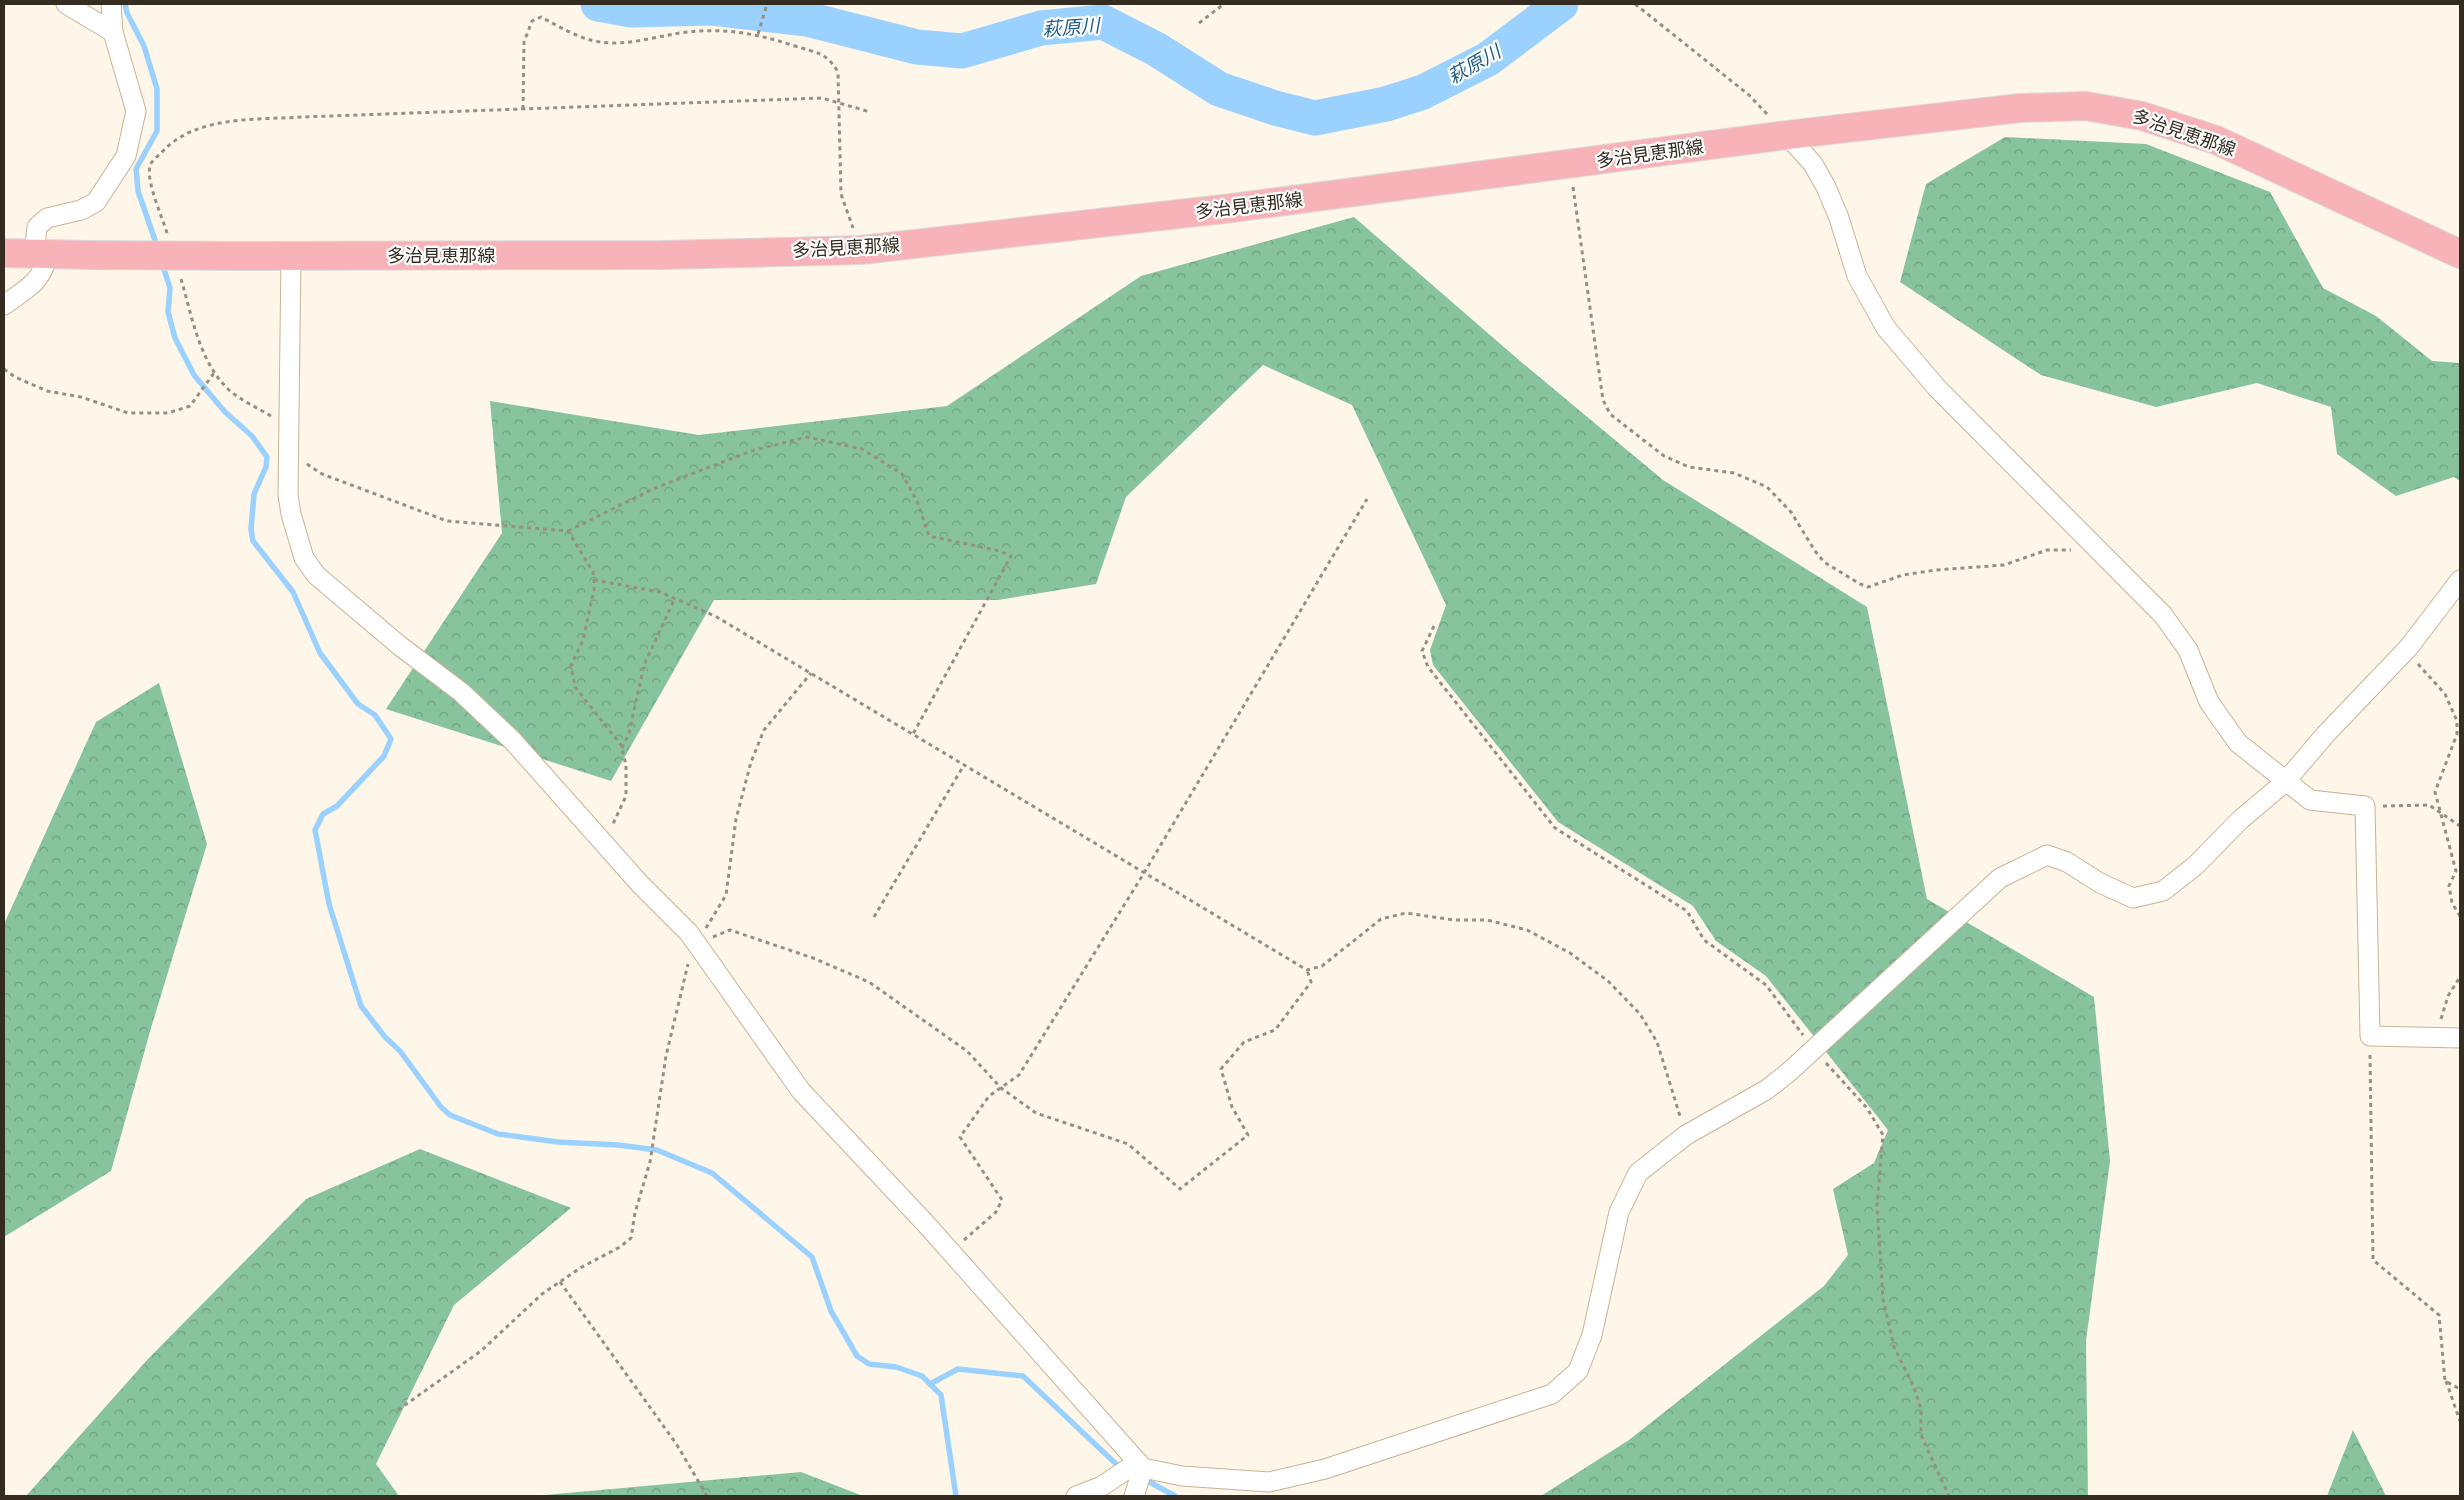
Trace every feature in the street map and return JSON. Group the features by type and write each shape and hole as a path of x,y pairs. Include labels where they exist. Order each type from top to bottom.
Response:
{"main road":[{"name":"多治見恵那線","path":"4,253 241,256 663,255 861,250 1242,207 1787,135 2020,108 2086,106 2142,116 2216,140 2460,254"}],"street":[{"path":"66,4 113,32"},
{"path":"4,304 34,283 44,270 37,227 47,218 81,210 96,202 126,156 136,111 113,32 111,4"},
{"path":"1787,135 1813,164 1826,187 1839,218 1857,276 1886,328 1937,388 2103,558 2163,615 2188,650 2209,702 2238,743 2310,800 2365,806 2370,1036 2460,1038"},
{"path":"291,255 288,495 291,514 304,558 316,575 400,646 468,699 512,740 698,946 801,1091 951,1252 1140,1465 1182,1476 1269,1482 1324,1469 1552,1394 1578,1371 1592,1335 1619,1212 1638,1174 1686,1135 1766,1090 1814,1050 2000,878 2047,855 2067,862 2100,883 2133,898 2163,891 2195,866 2240,820 2285,782 2325,735 2406,650 2460,580"},
{"path":"1076,1496 1102,1486 1140,1465"},
{"path":"1134,1496 1140,1465"}],"path":[{"path":"758,33 768,4"},
{"path":"1199,23 1224,4"},
{"path":"1635,4 1749,95 1787,135"},
{"path":"523,109 524,42 532,21 541,17 580,37 601,43 625,42 682,33 723,31 758,33 829,58 838,72 841,194 861,250"},
{"path":"169,241 150,176 152,162 168,146 183,136 201,128 227,122 822,98 870,112"},
{"path":"148,158 152,162"},
{"path":"1570,164 1603,400 1610,414 1664,456 1689,467 1734,473 1767,487 1791,512 1814,551 1824,562 1868,587 1903,575 1936,570 2004,565 2046,550 2071,550 2103,558"},
{"path":"180,278 197,333 214,373 228,389 270,415 289,434 305,462 322,474 447,521 568,531 655,488 751,451 807,437 862,449 902,474 917,501 929,536 1000,551 1011,556 913,734"},
{"path":"4,369 15,378 47,392 81,397 128,413 168,413 190,406 202,393 214,373"},
{"path":"951,1252 996,1212 1002,1200 960,1137 989,1096 1020,1075 1144,873 1367,499"},
{"path":"568,531 593,572 594,580 594,590 583,640 571,666 574,687 622,749 626,765 626,796 603,841"},
{"path":"594,580 660,592 715,616 1307,970 1311,982 1275,1030 1244,1042 1221,1068 1232,1107 1248,1135 1180,1189 1128,1144 1036,1113 1001,1088 967,1051 869,982 813,958 730,930 698,946"},
{"path":"622,749 630,733 644,665 674,598"},
{"path":"1434,626 1422,651 1428,667 1555,828 1687,911 1704,940 1766,985 1814,1050 1867,1108 1883,1135 1877,1205 1883,1299 1894,1347 1913,1385 1921,1409 1920,1436 1949,1496"},
{"path":"2406,650 2445,694 2459,721 2457,734 2435,792 2438,811 2456,871 2450,886 2452,903 2460,916"},
{"path":"398,1410 481,1351 542,1294 580,1268 620,1247 631,1238 635,1214 650,1162 666,1056 688,964 726,895 736,819 751,762 764,730 811,673"},
{"path":"874,917 964,765"},
{"path":"2365,806 2429,805 2460,826"},
{"path":"1307,970 1322,966 1380,919 1406,913 1454,920 1487,920 1527,930 1570,953 1608,981 1640,1014 1657,1042 1686,1135"},
{"path":"2439,1037 2439,1025 2448,996 2460,977"},
{"path":"2370,1036 2373,1260 2439,1315 2445,1381 2460,1421"},
{"path":"560,1282 677,1445 708,1496"},
{"path":"2445,1381 2460,1389"}],"green space":[{"path":"2005,137 2146,144 2270,192 2323,288 2376,316 2432,361 2460,363 2460,481 2454,477 2396,496 2337,454 2331,407 2257,383 2156,407 2041,375 1900,282 1926,184"},
{"path":"1354,217 1520,361 1663,480 1867,607 1927,899 2094,997 2110,1161 2086,1341 2088,1496 1541,1496 1629,1440 1824,1286 1848,1255 1833,1189 1874,1163 1888,1130 1766,976 1716,941 1693,906 1558,822 1433,665 1430,650 1446,605 1352,405 1263,365 1126,497 1096,584 998,600 714,600 611,781 386,709 502,533 490,401 699,435 947,406 1141,276"},
{"path":"159,683 207,844 151,1028 111,1171 4,1237 4,924 96,722"},
{"path":"420,1149 571,1208 454,1305 376,1464 399,1496 26,1496 148,1359 306,1199"},
{"path":"2353,1430 2386,1496 2327,1496"},
{"path":"801,1472 863,1496 534,1496"}],"waterway":[{"path":"125,4 127,13 144,46 157,89 157,131 136,169 138,191 158,249"},
{"name":"萩原川","path":"598,4 631,10 712,8 807,19 917,47 962,51 1041,28 1103,22 1156,49 1219,89 1275,108 1315,118 1386,104 1423,92 1488,59 1561,4"},
{"path":"162,263 170,288 168,312 175,338 194,375 225,412 252,436 267,457 266,467 254,494 251,529 253,541 293,592 320,653 358,704 375,715 391,739 384,756 337,806 323,814 315,830 329,904 361,1006 385,1037 400,1051 441,1107 450,1115 498,1134 558,1142 618,1145 657,1150 712,1173 812,1257 831,1311 857,1356 869,1364 896,1367 922,1376 941,1395 956,1496"},
{"path":"930,1384 958,1369 1023,1376 1115,1463 1123,1468"},
{"path":"1142,1478 1175,1496"}]}
